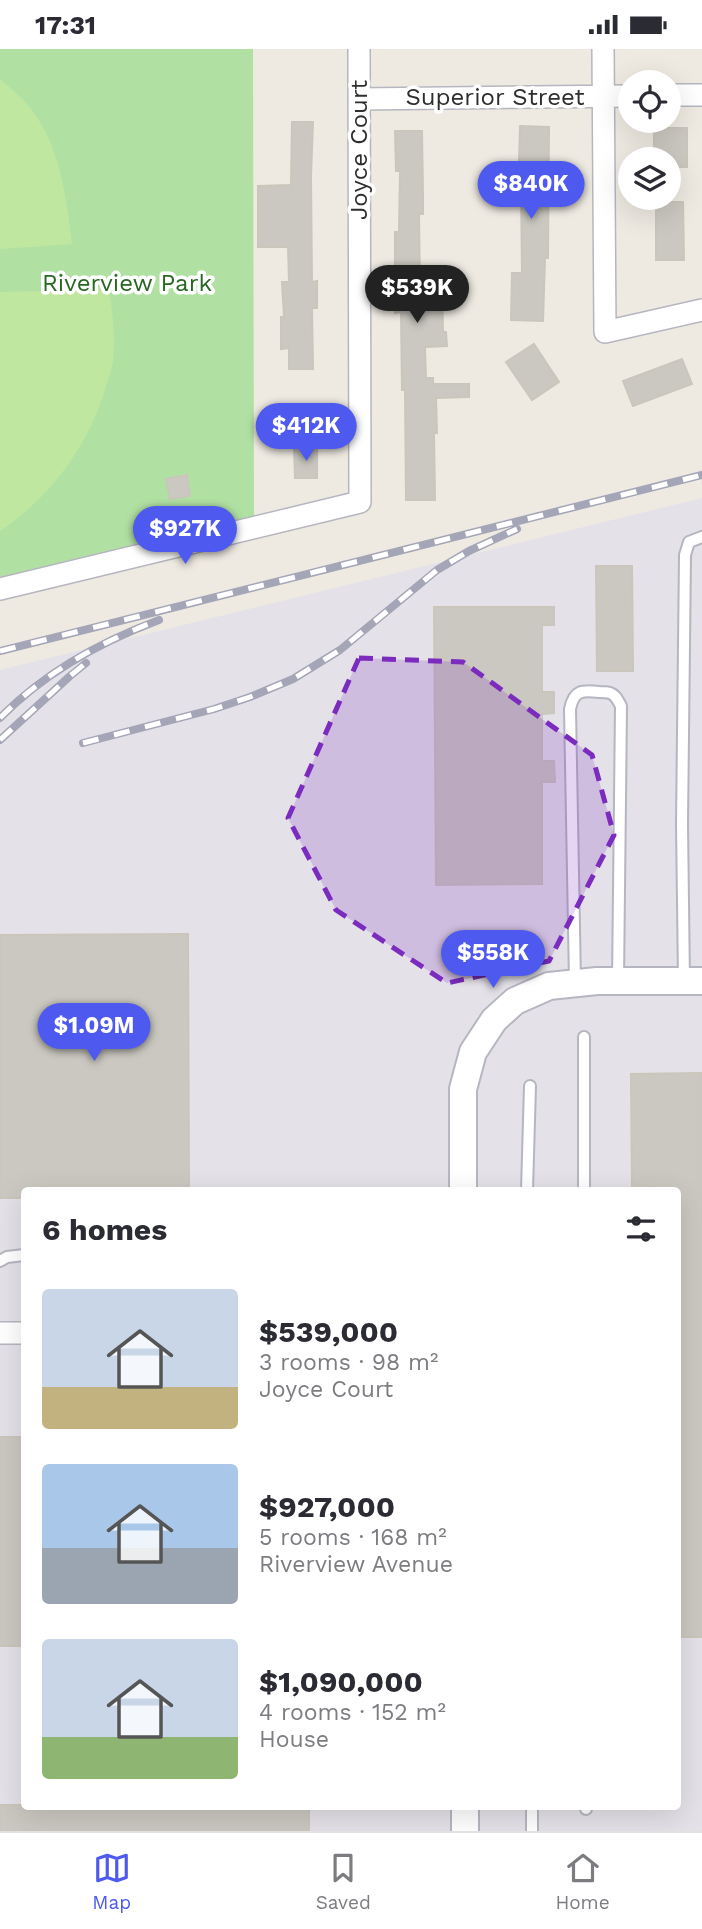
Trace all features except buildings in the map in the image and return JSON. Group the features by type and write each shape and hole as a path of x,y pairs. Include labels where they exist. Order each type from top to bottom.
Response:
{"street":[{"name":"Joyce Court","path":"0,589 360,502 359,49"},
{"path":"603,49 605,332 702,310"},
{"path":"681,95 702,95"},
{"name":"Superior Street","path":"359,99 618,96"},
{"path":"463,1187 463,1089 472,1052 494,1020 515,1001 549,986 575,982 693,981"},
{"path":"0,1333 21,1333"},
{"path":"465,1810 466,1831"}],"lane":[{"path":"693,981 682,824 685,555 690,542 702,537"},
{"path":"575,982 570,709 572,698 587,691 610,693 621,706 618,981"},
{"path":"584,1037 584,1187"},
{"path":"527,1187 530,1086"},
{"path":"0,1261 21,1255"},
{"path":"532,1810 532,1831"}],"highlighted area":[{"path":"359,658 463,662 592,755 614,835 549,961 447,983 336,910 288,818"}],"shaded area":[{"path":"702,498 702,1831 0,1831 0,670"}],"green space":[{"name":"Riverview Park","path":"0,49 253,49 254,517 0,578"},
{"path":"0,79 28,105 41,124 56,156 72,244 0,249"},
{"path":"109,290 114,334 113,363 90,428 79,449 51,486 18,518 0,531 0,292"}],"railway":[{"path":"0,651 702,475"},
{"path":"83,743 214,709 293,679 340,650 437,570 469,551 517,529"},
{"path":"0,718 35,687 74,660 115,638 159,620"},
{"path":"0,740 86,663"}]}
